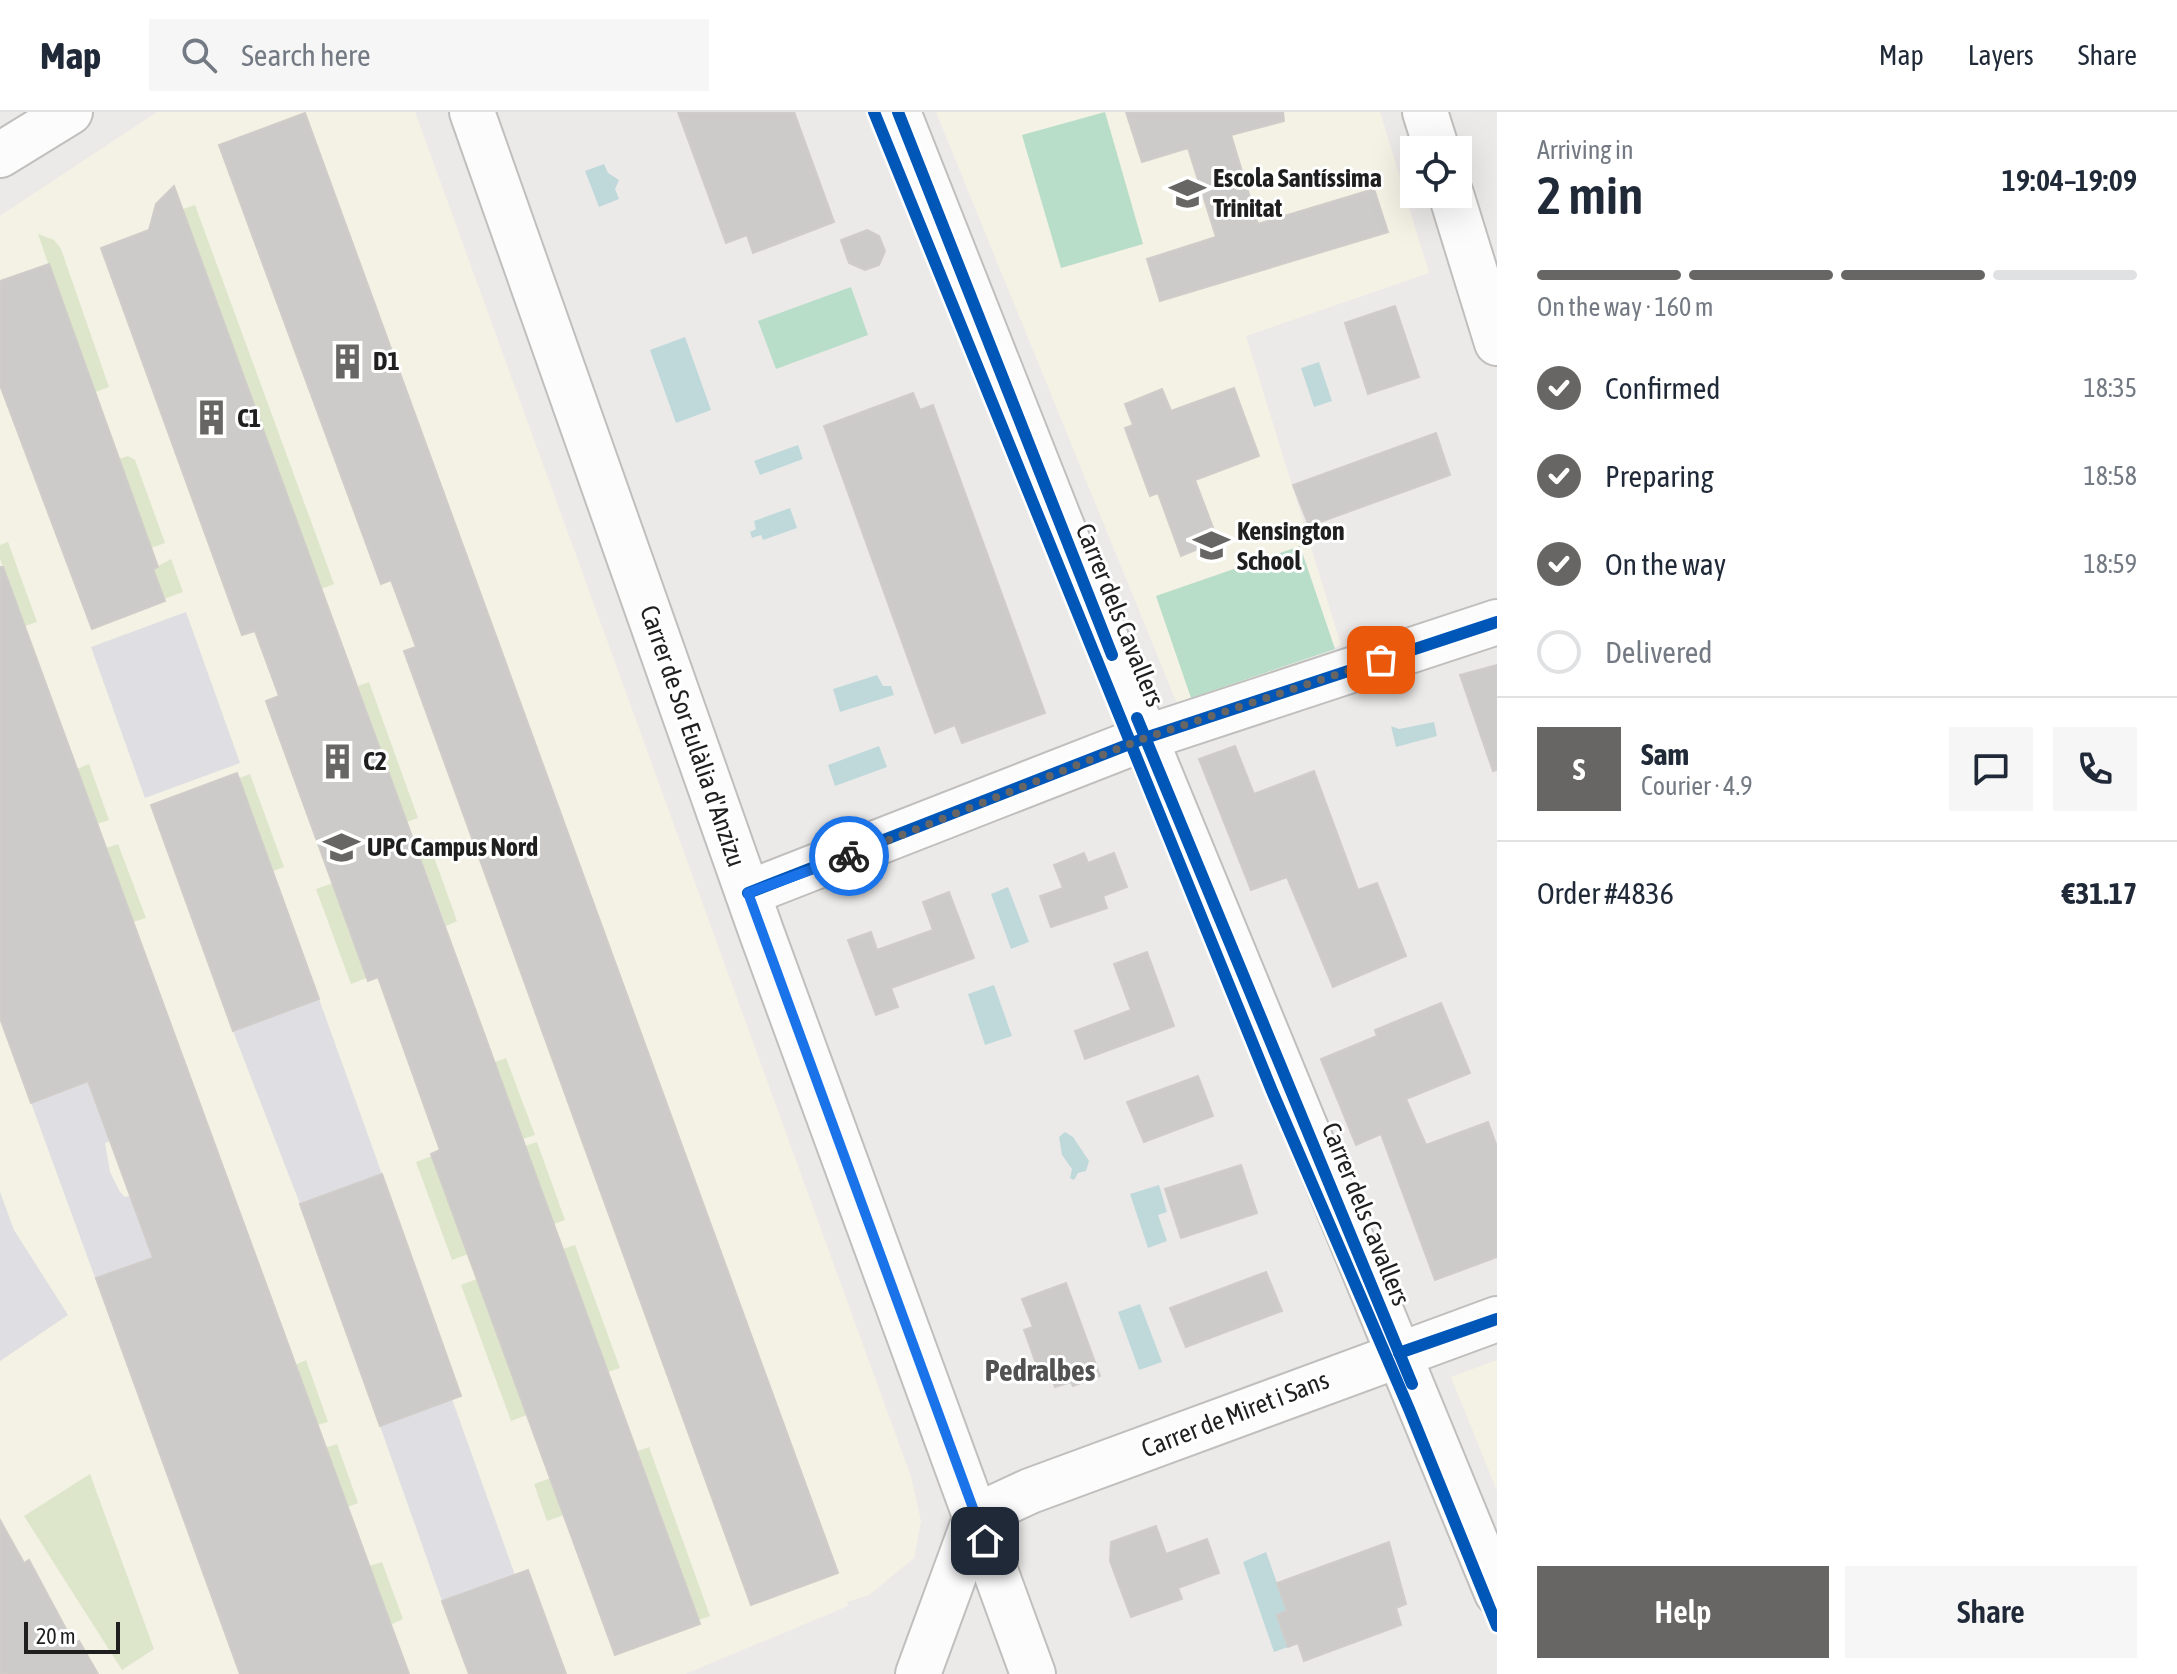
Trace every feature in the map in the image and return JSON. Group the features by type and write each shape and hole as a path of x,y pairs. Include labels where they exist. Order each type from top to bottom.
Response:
{"street":[{"path":"0,155 70,112"},
{"name":"Carrer de Sor Eulàlia d'Anzizu","path":"472,112 748,893 1033,1674"},
{"name":"Carrer dels Cavallers","path":"898,112 1145,738 1497,1593"},
{"path":"1425,112 1433,136"},
{"path":"1455,208 1497,343"},
{"path":"748,893 1145,738 1497,622"},
{"name":"Carrer de Miret i Sans","path":"976,1516 1030,1491 1497,1319"},
{"path":"918,1674 976,1516"}],"shaded area":[{"name":"UPC Campus Nord","path":"157,112 415,112 911,1477 921,1521 914,1558 869,1595 847,1602 848,1606 685,1674 0,1674 0,216"},
{"name":"Escola Santíssima Trinitat","path":"936,112 1380,112 1400,178 1400,208 1409,208 1429,273 1246,336 1341,645 1178,706"},
{"path":"186,612 240,763 145,798 91,647"},
{"path":"46,969 110,1141 105,1143 110,1172 120,1192 125,1197 130,1196 197,1379 240,1674 0,1018"},
{"path":"319,999 382,1174 300,1204 233,1031"},
{"path":"0,1192 14,1230 68,1315 0,1361"},
{"path":"1497,1360 1497,1491 1451,1377"},
{"path":"452,1399 515,1575 442,1601 380,1426"}],"green space":[{"path":"1105,112 1143,244 1061,268 1022,135"},
{"path":"195,205 334,584 321,589 183,209"},
{"path":"38,234 54,240 61,249 109,387 93,393"},
{"path":"851,287 868,335 776,369 758,321"},
{"path":"128,456 135,460 165,543 151,548 118,459"},
{"path":"8,542 37,622 25,626 0,559 0,545"},
{"path":"1300,546 1335,649 1191,698 1156,596"},
{"path":"171,559 183,592 164,599 153,569"},
{"path":"369,682 418,818 407,822 358,686"},
{"path":"89,764 109,820 97,824 77,769"},
{"path":"250,774 284,867 273,871 239,778"},
{"path":"118,844 146,918 133,922 106,848"},
{"path":"430,846 457,921 446,926 418,850"},
{"path":"333,883 367,978 351,984 316,889"},
{"path":"506,1058 535,1135 523,1139 495,1062"},
{"path":"537,1142 565,1220 554,1224 525,1146"},
{"path":"432,1156 468,1254 452,1260 416,1162"},
{"path":"575,1245 620,1368 608,1372 563,1249"},
{"path":"477,1279 527,1415 511,1421 461,1285"},
{"path":"306,1360 328,1422 317,1425 295,1365"},
{"path":"337,1444 358,1503 348,1507 325,1448"},
{"path":"649,1447 710,1616 699,1620 638,1451"},
{"path":"90,1474 154,1649 122,1670 24,1516"},
{"path":"551,1478 564,1515 547,1521 534,1484"},
{"path":"382,1562 403,1619 390,1625 369,1566"}],"water":[{"path":"604,164 608,173 619,180 615,189 619,199 599,207 585,171"},
{"path":"685,337 711,410 676,423 650,350"},
{"path":"1319,362 1332,401 1314,407 1301,368"},
{"path":"798,445 803,459 760,475 754,461"},
{"path":"790,508 797,528 763,540 761,535 752,538 750,532 756,529 754,521"},
{"path":"877,675 883,686 891,686 894,695 840,712 833,689"},
{"path":"1434,722 1437,736 1396,747 1391,726 1399,729"},
{"path":"879,746 887,767 835,786 828,765"},
{"path":"1008,887 1029,942 1011,949 991,894"},
{"path":"994,985 1012,1036 985,1045 968,994"},
{"path":"1065,1132 1073,1137 1089,1161 1086,1171 1078,1173 1074,1180 1070,1178 1072,1169 1062,1155 1059,1137"},
{"path":"1159,1185 1167,1212 1158,1215 1167,1241 1148,1248 1130,1194"},
{"path":"1140,1304 1162,1362 1139,1370 1118,1312"},
{"path":"1266,1552 1287,1611 1277,1615 1288,1647 1274,1652 1243,1562"}],"building":[{"path":"678,112 794,112 834,222 753,253 747,235 726,243"},
{"path":"1126,112 1283,112 1284,121 1231,135 1258,224 1374,189 1388,232 1160,301 1147,259 1216,237 1188,148 1142,162"},
{"path":"305,113 838,1573 751,1605 404,651 416,647 391,580 381,584 219,145"},
{"path":"174,186 700,1624 615,1655 431,1154 440,1150 378,977 368,981 266,701 279,696 255,631 242,635 101,248 149,230 156,204"},
{"path":"867,230 879,236 885,251 879,265 865,270 849,263 841,240"},
{"path":"49,264 158,567 153,569 165,601 92,629 0,385 0,281"},
{"path":"1395,306 1419,377 1368,394 1345,323"},
{"path":"1234,388 1259,456 1195,480 1218,541 1181,556 1158,493 1150,496 1125,428 1133,425 1125,404 1162,389 1171,411"},
{"path":"913,393 920,410 933,405 1045,713 962,743 955,725 935,733 824,426"},
{"path":"1436,433 1450,475 1309,526 1293,485"},
{"path":"0,567 3,567 409,1674 240,1674 96,1278 153,1258 88,1081 31,1103 0,1018"},
{"path":"1497,665 1497,770 1493,771 1460,675"},
{"path":"1235,746 1254,794 1314,771 1358,890 1377,883 1406,956 1333,987 1287,877 1251,890 1199,759"},
{"path":"237,773 319,999 233,1031 151,805"},
{"path":"1084,853 1088,863 1114,853 1127,887 1103,896 1107,908 1051,927 1040,896 1063,888 1054,865"},
{"path":"949,892 974,958 891,988 898,1007 876,1015 848,940 871,932 877,950 933,930 923,902"},
{"path":"1147,952 1174,1026 1085,1059 1075,1031 1131,1010 1114,964"},
{"path":"1441,1003 1470,1073 1406,1099 1426,1145 1488,1122 1497,1147 1497,1257 1435,1280 1381,1134 1356,1145 1321,1059 1377,1036 1375,1030"},
{"path":"1198,1076 1213,1116 1144,1142 1127,1102"},
{"path":"1241,1165 1257,1213 1181,1238 1165,1189"},
{"path":"382,1174 461,1396 380,1426 300,1204"},
{"path":"1266,1272 1282,1311 1186,1347 1170,1308"},
{"path":"1066,1283 1100,1376 1073,1386 1071,1382 1055,1387 1047,1365 1038,1369 1024,1330 1033,1327 1022,1299"},
{"path":"0,1520 24,1563 29,1560 74,1644 79,1641 98,1674 0,1674"},
{"path":"1156,1526 1166,1554 1207,1539 1219,1573 1178,1588 1182,1599 1131,1617 1110,1561 1111,1542"},
{"path":"1389,1542 1406,1604 1396,1608 1401,1625 1304,1661 1298,1643 1288,1647 1277,1615 1287,1611 1277,1583"},
{"path":"528,1570 566,1674 469,1674 442,1601"}],"cycle path":[{"path":"874,112 1272,1091 1409,1409 1497,1626"},
{"path":"898,112 1112,655"},
{"path":"748,893 1145,738 1497,622"},
{"path":"1137,718 1412,1384"},
{"path":"1399,1353 1497,1319"}],"way so far":[{"path":"849,856 1114,753 1145,738 1381,660"}],"place":[{"name":"Escola Santíssima Trinitat","path":"1187,193"},
{"name":"D1","path":"347,361"},
{"name":"C1","path":"211,418"},
{"name":"Kensington School","path":"1211,546"},
{"name":"C2","path":"337,761"},
{"name":"UPC Campus Nord","path":"341,847"}],"district":[{"name":"Pedralbes","path":"1040,1370"}],"route":[{"path":"849,856 748,893 985,1541"}]}
